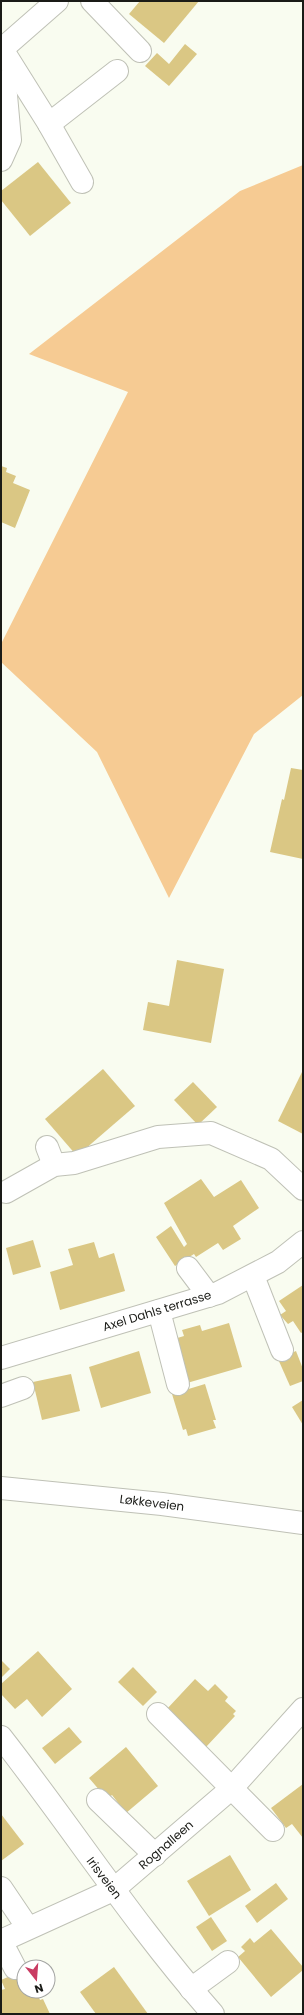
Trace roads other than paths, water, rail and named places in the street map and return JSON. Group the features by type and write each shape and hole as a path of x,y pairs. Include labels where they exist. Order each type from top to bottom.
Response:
{"street":[{"path":"57,1 1,50 49,124 82,182"},
{"path":"92,1 140,51"},
{"path":"49,124 117,70"},
{"path":"1,81 6,95 10,140 1,160"},
{"path":"6,1192 50,1156 74,1163 158,1137 211,1133 271,1159 303,1189"},
{"name":"Axel Dahls terrasse","path":"1,1358 209,1296 253,1276 278,1262 303,1242"},
{"path":"188,1268 209,1296"},
{"path":"253,1276 282,1350"},
{"path":"159,1311 178,1384"},
{"path":"1,1396 23,1388"},
{"name":"Løkkeveien","path":"1,1488 162,1504 303,1523"},
{"name":"Rognalleen","path":"1,1941 113,1890 232,1788 303,1709"},
{"path":"158,1714 273,1830"},
{"name":"Irisveien","path":"5,1749 208,2013"},
{"path":"98,1800 155,1855"},
{"path":"1,1888 28,1928"},
{"path":"1,1941 15,1968"},
{"path":"191,1989 228,1962"}]}
